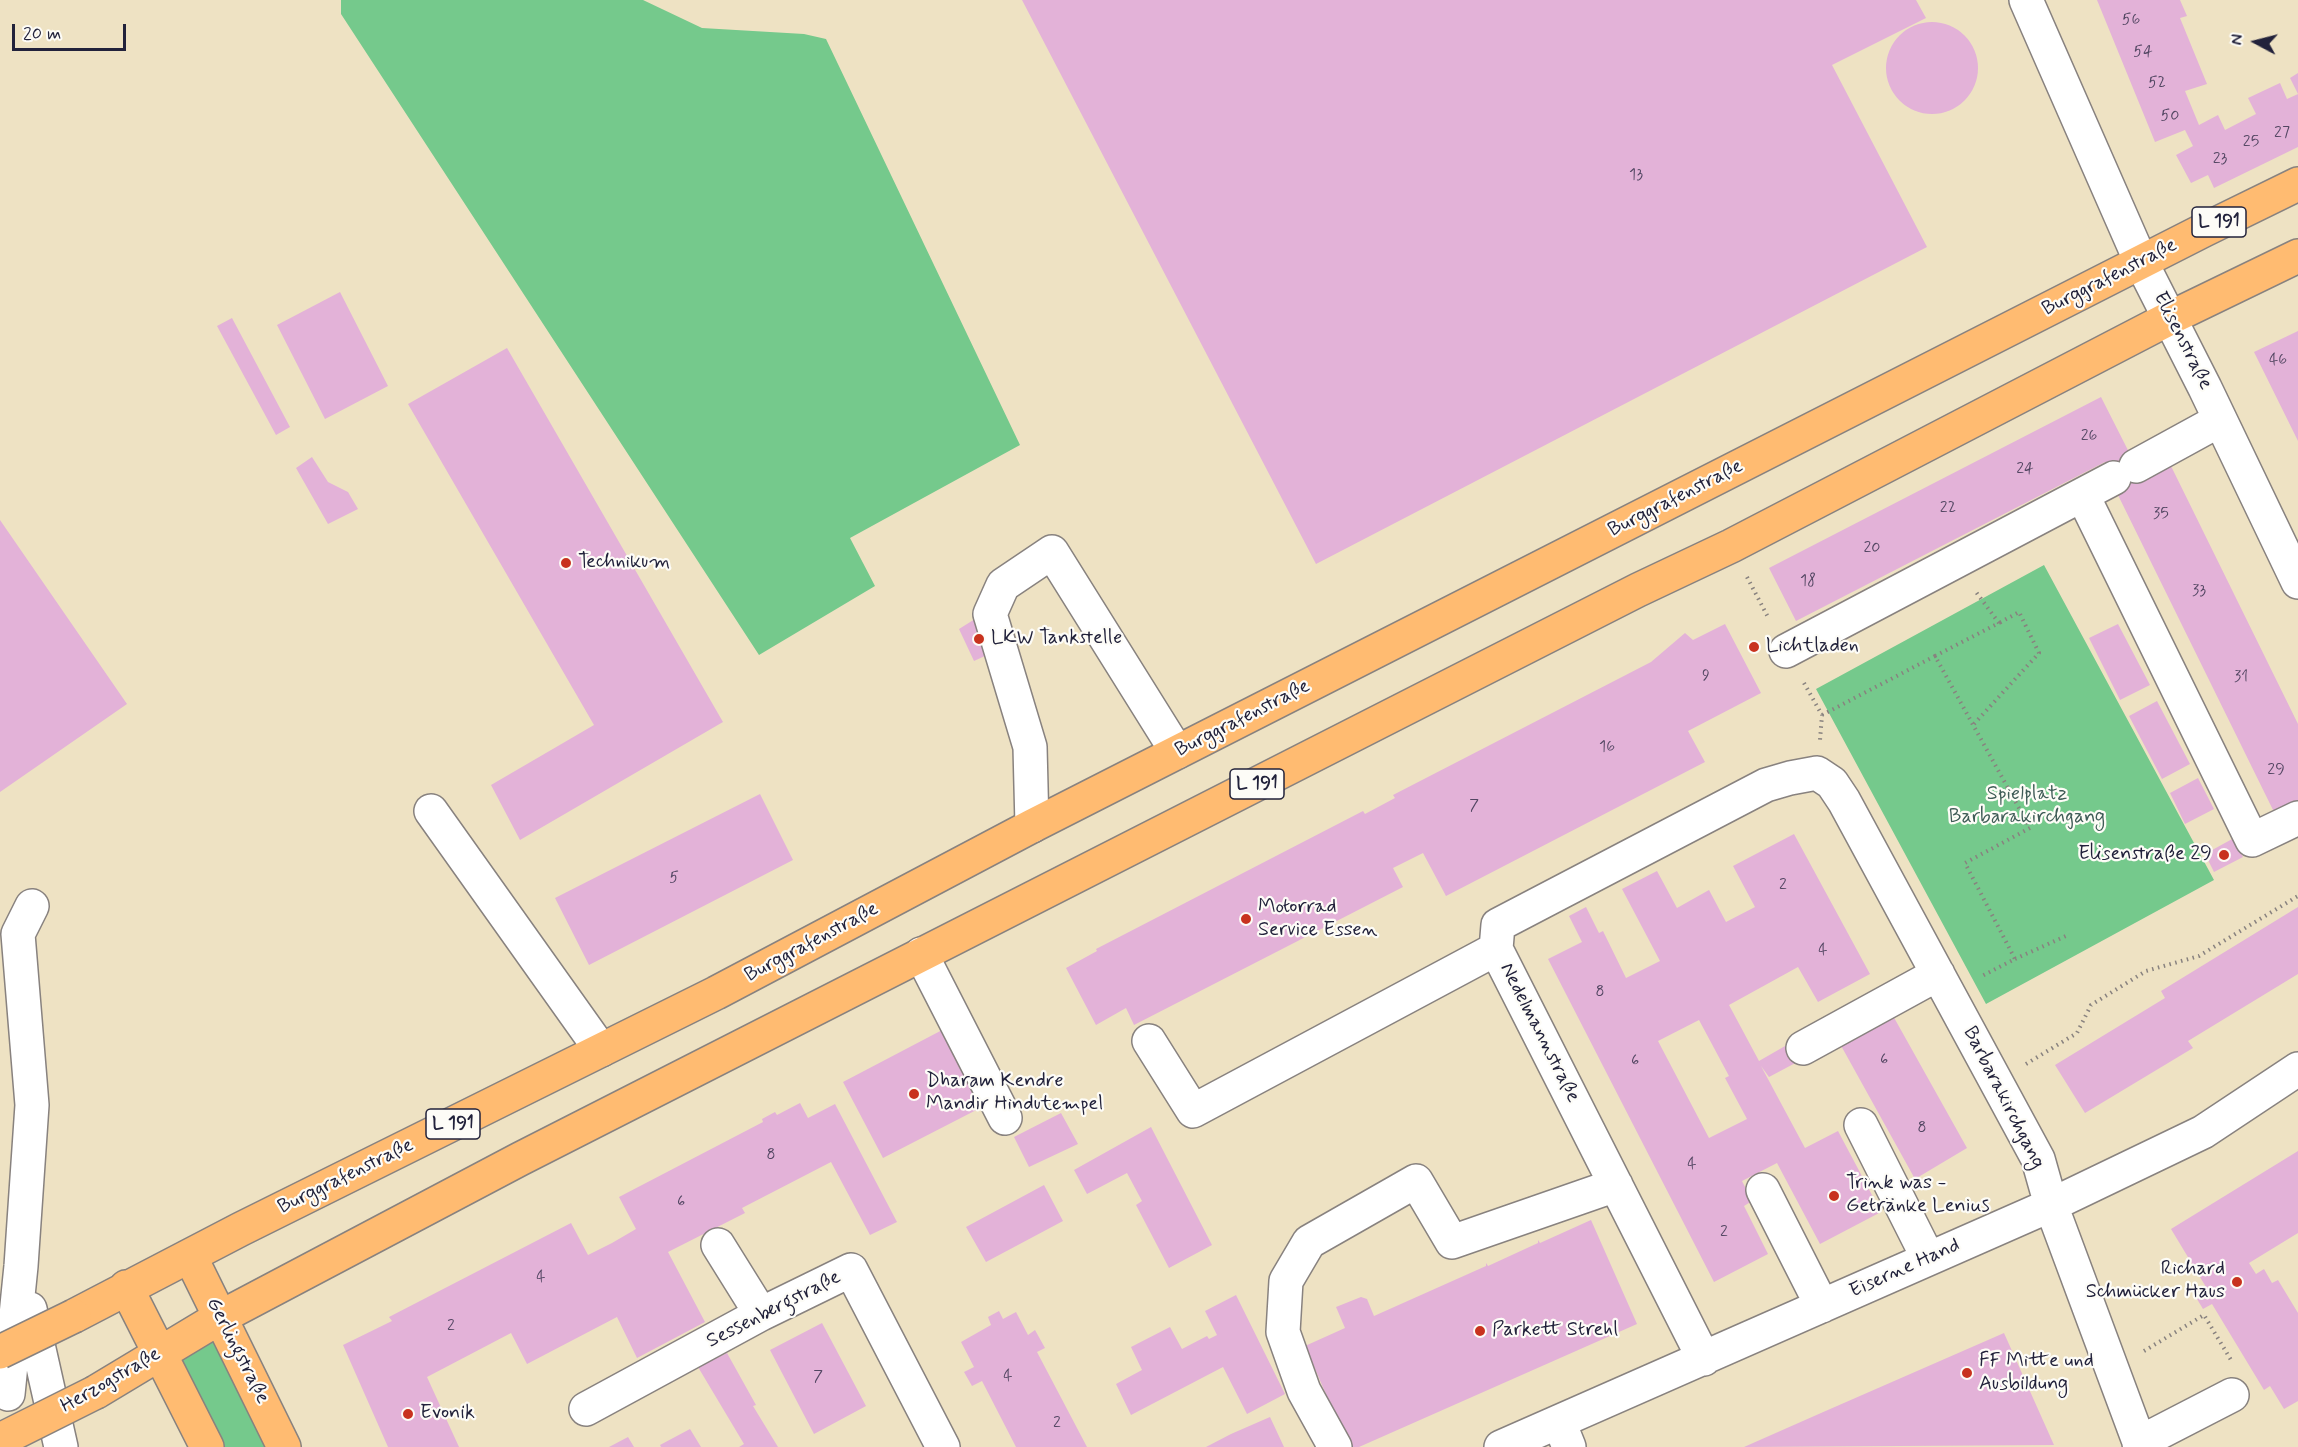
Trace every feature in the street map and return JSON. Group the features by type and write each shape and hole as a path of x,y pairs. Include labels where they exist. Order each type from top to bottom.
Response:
{"main road":[{"name":"Burggrafenstraße","path":"189,1256 716,993 1032,826 2298,184"},
{"name":"L 191","path":"219,1318 520,1159 921,954 1731,546 2170,318 2298,256"},
{"name":"L 191","path":"126,1287 189,1256"},
{"name":"Gerlingstraße","path":"189,1256 284,1447"},
{"path":"0,1352 74,1316 126,1287 207,1447"},
{"name":"Herzogstraße","path":"0,1440 96,1392 219,1318"}],"street":[{"name":"Elisenstraße","path":"2026,0 2142,262 2298,582"},
{"path":"1786,651 2083,496 2220,420"},
{"path":"2083,496 2252,840 2298,818"},
{"path":"1032,826 1030,747 990,614 1003,585 1052,552 1177,752"},
{"name":"Nedelmannstraße","path":"1704,1359 1497,949 1498,925 1766,786 1790,778 1817,773"},
{"name":"Barbarakirchgang","path":"1817,773 1832,783 1844,801 2038,1159 2051,1205 2140,1445"},
{"path":"430,811 601,1050"},
{"path":"0,1367 8,1394 21,1266 32,1105 18,934 32,906"},
{"path":"1149,1041 1192,1111 1497,949"},
{"path":"921,954 1005,1118"},
{"path":"1803,1048 1944,984"},
{"name":"Eiserne Hand","path":"1501,1447 1564,1434 1704,1359 2051,1205 2203,1132 2298,1069"},
{"path":"1861,1125 1928,1258"},
{"path":"1335,1447 1304,1391 1283,1332 1286,1281 1309,1242 1416,1181 1452,1242 1616,1185"},
{"path":"1763,1190 1822,1306"},
{"path":"718,1245 762,1314"},
{"path":"21,1266 61,1447"},
{"name":"Sessenbergstraße","path":"586,1409 762,1314 851,1270 943,1447"},
{"path":"2140,1445 2232,1395"}],"path":[{"path":"1954,562 1999,623"},
{"path":"1822,715 2019,612 2039,653 1974,724"},
{"path":"1935,656 2030,828 1965,862 2015,959"},
{"path":"1997,1082 2077,1033 2091,1005 2146,971 2199,956 2298,896"},
{"path":"1944,984 2015,959 2068,935"},
{"path":"2113,1370 2204,1316 2232,1362 2232,1395"}],"green space":[{"path":"341,0 643,0 702,28 804,34 826,39 1020,445 850,538 875,586 759,655 341,14"},
{"name":"Spielplatz Barbarakirchgang","path":"2044,565 2214,880 1986,1004 1816,689"},
{"path":"219,1319 283,1447 207,1447 160,1353"}],"building":[{"path":"1022,0 1916,0 1926,18 1832,65 1927,247 1316,564"},
{"path":"2097,0 2180,0 2187,16 2180,18 2207,84 2185,91 2199,125 2218,115 2225,130 2256,114 2248,98 2280,83 2287,99 2298,94 2298,147 2214,188 2208,175 2191,183 2176,155 2193,146 2185,130 2155,142"},
{"path":"1932,22 1950,26 1965,35 1974,50 1978,68 1974,86 1965,101 1950,110 1932,114 1914,110 1899,101 1890,86 1886,68 1890,50 1899,35 1914,26"},
{"path":"2298,73 2298,94 2290,78"},
{"path":"340,292 388,386 325,419 277,325"},
{"path":"232,318 290,427 276,435 217,326"},
{"path":"2298,331 2298,441 2254,352"},
{"name":"Technikum","path":"507,348 723,722 520,840 491,785 594,725 408,404"},
{"path":"2101,397 2136,466 2170,464 2298,724 2298,803 2275,814 2116,491 2120,489 2105,462 1796,621 1769,568"},
{"path":"312,457 328,482 348,492 358,509 328,524 296,468"},
{"path":"0,520 127,704 0,792"},
{"name":"LKW Tankstelle","path":"983,614 1000,649 974,661 959,629"},
{"path":"1725,624 1761,693 1688,731 1705,762 1446,896 1423,853 1393,868 1403,887 1134,1025 1126,1008 1096,1025 1066,968 1097,951 1096,949 1363,811 1365,814 1395,798 1393,795 1651,662 1685,633 1693,640"},
{"path":"2118,624 2150,685 2120,700 2089,638"},
{"path":"2157,701 2190,764 2162,779 2129,716"},
{"path":"2198,778 2214,809 2185,824 2170,793"},
{"path":"760,794 793,860 589,965 555,898"},
{"path":"1794,834 1870,974 1818,1002 1798,967 1729,1005 1759,1061 1792,1042 1801,1060 1769,1077 1761,1066 1805,1148 1838,1131 1881,1212 1820,1244 1777,1163 1742,1181 1752,1201 1744,1206 1768,1254 1714,1282 1548,959 1582,942 1569,916 1586,907 1599,933 1603,931 1626,978 1660,961 1622,889 1657,871 1677,908 1709,890 1726,922 1755,907 1733,866","holes":["1699,1020 1729,1076 1725,1078 1747,1119 1709,1138 1658,1041"]},
{"name":"Elisenstraße 29","path":"2234,838 2243,857 2214,872 2205,854"},
{"path":"2298,907 2298,974 2188,1041 2193,1048 2085,1113 2055,1065 2165,998 2161,991"},
{"path":"1892,1014 1967,1148 1915,1179 1839,1042"},
{"name":"Dharam Kendre Mandir Hindutempel","path":"946,1028 986,1105 883,1158 843,1082"},
{"path":"800,1103 808,1118 835,1104 897,1222 870,1235 831,1162 742,1208 745,1213 668,1252 705,1322 637,1358 617,1317 527,1364 511,1333 427,1377 459,1447 388,1447 343,1345 392,1321 389,1317 571,1223 588,1255 612,1243 636,1229 619,1197 763,1122 762,1119 775,1112 777,1115"},
{"path":"1061,1113 1078,1144 1029,1167 1014,1137"},
{"path":"1151,1127 1212,1245 1169,1268 1136,1205 1142,1201 1127,1173 1087,1194 1074,1170"},
{"name":"Richard Schmücker Haus","path":"2298,1151 2298,1233 2249,1263 2256,1274 2264,1269 2272,1283 2278,1280 2298,1313 2298,1401 2284,1409 2270,1386 2264,1390 2212,1304 2203,1309 2194,1294 2206,1287 2171,1229"},
{"path":"1044,1185 1063,1221 986,1262 966,1227"},
{"name":"Parkett Strehl","path":"1591,1220 1637,1324 1359,1447 1349,1447 1305,1346 1345,1328 1336,1307 1361,1297 1367,1299 1374,1316 1486,1266 1486,1263 1488,1266 1538,1243 1538,1240 1540,1243"},
{"path":"1236,1295 1285,1394 1247,1414 1223,1367 1131,1415 1116,1384 1142,1370 1131,1347 1170,1327 1182,1349 1207,1336 1209,1339 1217,1335 1205,1311"},
{"path":"999,1311 1003,1319 1016,1312 1028,1335 1035,1330 1045,1348 1037,1352 1087,1447 1016,1447 982,1381 972,1386 964,1372 974,1367 961,1342 991,1325 988,1317"},
{"path":"822,1323 866,1406 814,1434 770,1350"},
{"name":"FF Mitte und Ausbildung","path":"2004,1333 2054,1445 1744,1447 1821,1413"},
{"path":"727,1353 756,1405 753,1406 778,1447 739,1447 744,1444 698,1367"},
{"path":"1270,1417 1284,1447 1206,1447 1231,1434"},
{"path":"690,1429 701,1447 661,1447 660,1445"},
{"path":"628,1437 634,1447 609,1447"}],"place":[{"name":"Technikum","path":"566,563"},
{"name":"LKW Tankstelle","path":"979,639"},
{"name":"Lichtladen","path":"1754,647"},
{"name":"Elisenstraße 29","path":"2224,855"},
{"name":"Motorrad Service Essen","path":"1246,919"},
{"name":"Dharam Kendre Mandir Hindutempel","path":"914,1094"},
{"name":"Trink was - Getränke Lenius","path":"1834,1196"},
{"name":"Richard Schmücker Haus","path":"2237,1282"},
{"name":"Parkett Strehl","path":"1480,1331"},
{"name":"FF Mitte und Ausbildung","path":"1967,1373"},
{"name":"Evonik","path":"408,1414"}]}
